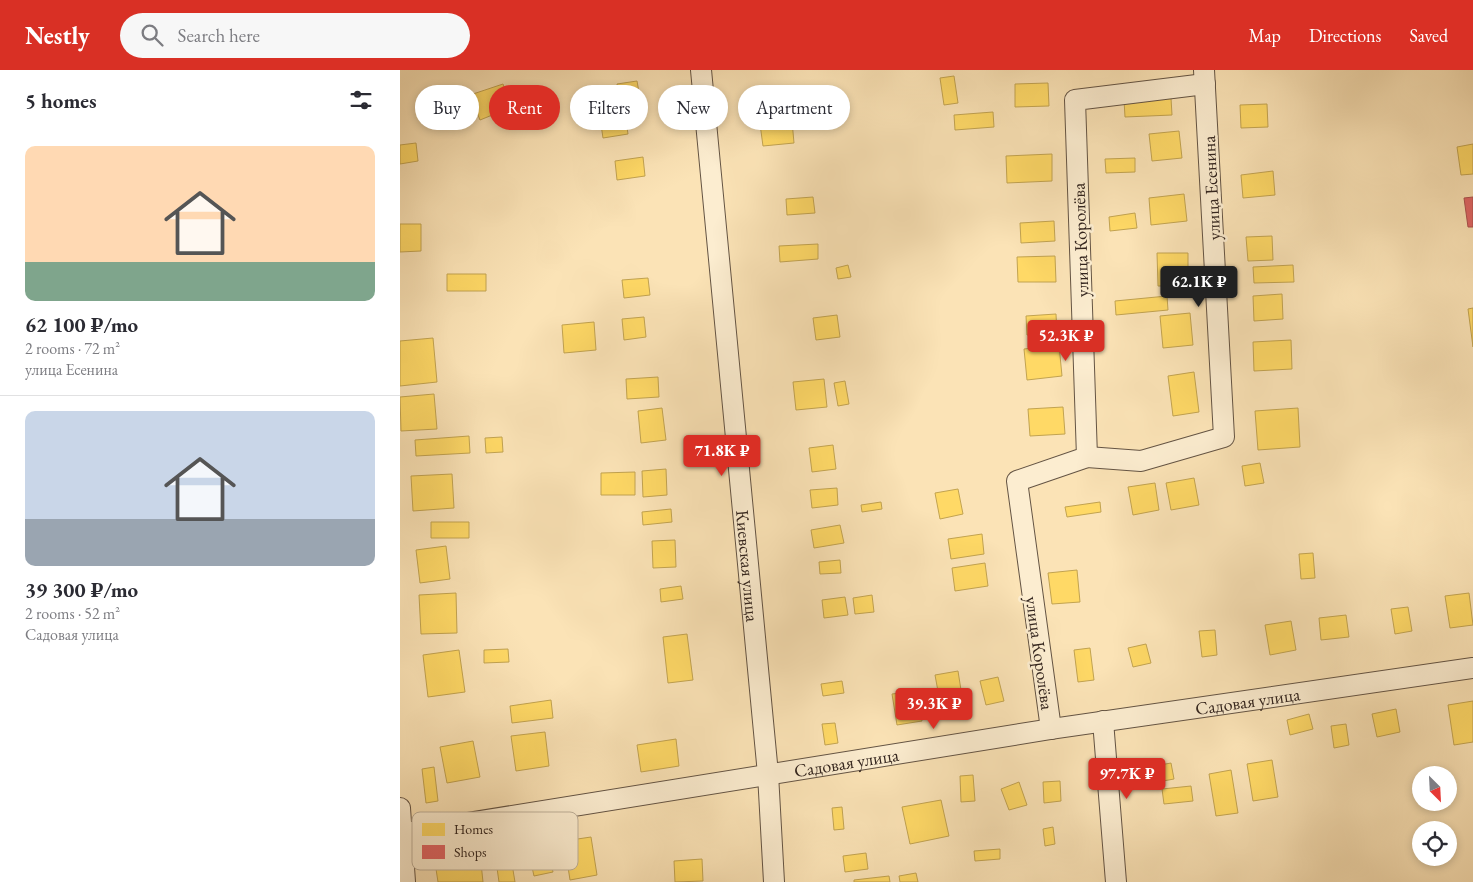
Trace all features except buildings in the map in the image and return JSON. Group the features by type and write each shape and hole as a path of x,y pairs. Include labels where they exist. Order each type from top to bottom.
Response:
{"street":[{"name":"Киевская улица","path":"701,70 768,774 774,882"},
{"name":"улица Королёва","path":"1051,729 1017,481 1087,457 1075,100 1205,77"},
{"name":"улица Есенина","path":"1087,457 1141,461 1224,437 1205,77"},
{"name":"Садовая улица","path":"536,812 1103,721 1473,668"},
{"path":"1103,721 1116,882"},
{"path":"400,808 405,882"}]}
